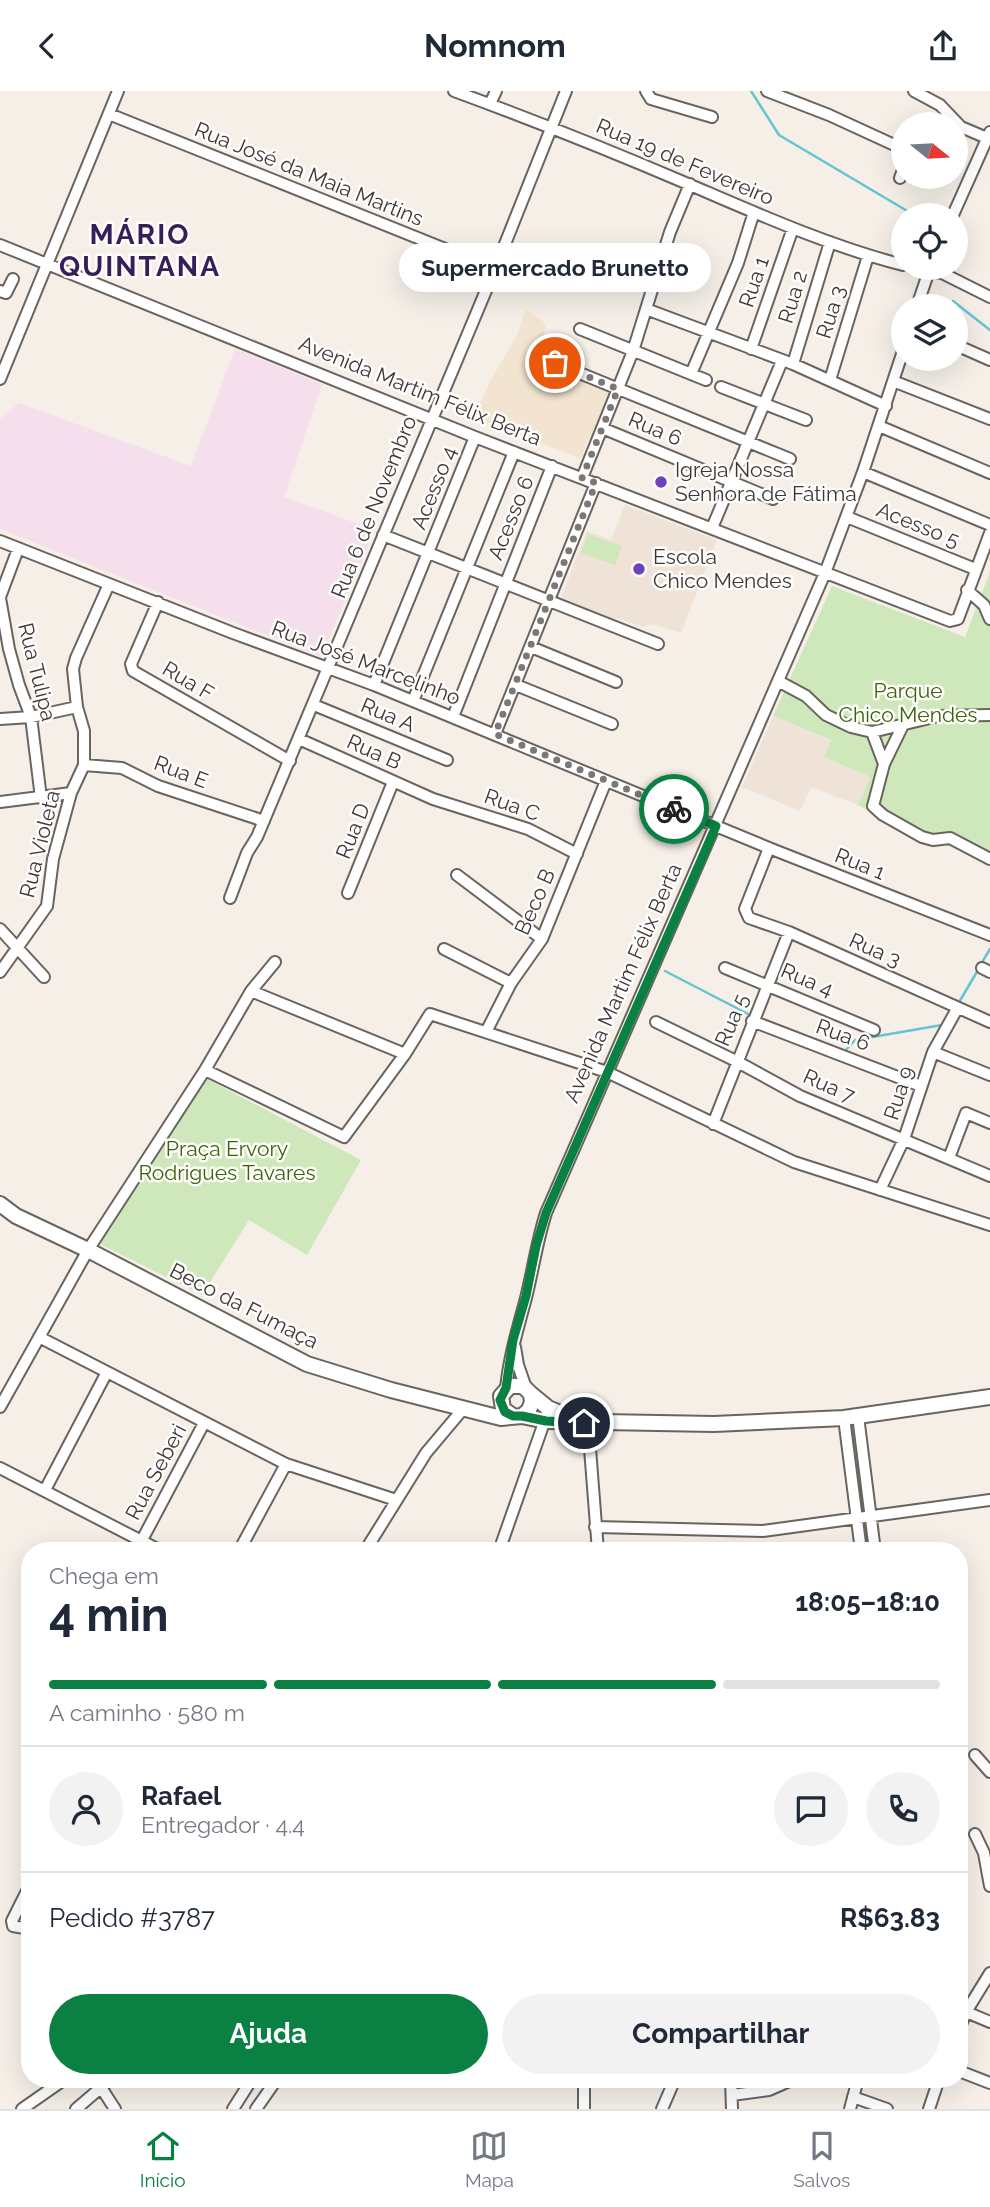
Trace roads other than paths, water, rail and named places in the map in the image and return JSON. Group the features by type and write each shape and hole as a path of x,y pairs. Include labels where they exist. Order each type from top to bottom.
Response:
{"main road":[{"name":"Beco da Fumaça","path":"0,1204 16,1216 88,1249 307,1364 466,1410 501,1417 517,1416"},
{"path":"466,1410 491,1405 515,1384 529,1391 547,1415"},
{"path":"517,1416 531,1406 529,1391"},
{"path":"503,1394 505,1412 517,1416 547,1415 586,1423 714,1424 851,1417 990,1397"}],"street":[{"path":"0,379 118,91"},
{"name":"Rua 19 de Fevereiro","path":"454,91 552,127 793,228 891,262"},
{"path":"490,104 496,91"},
{"name":"Rua 6 de Novembro","path":"230,898 247,853 264,821 330,668 566,91"},
{"path":"646,91 651,99 712,117"},
{"path":"767,91 891,143"},
{"path":"914,91 940,105 961,127 988,135 959,203"},
{"name":"Rua José da Maia Martins","path":"108,114 495,269"},
{"path":"978,161 990,165"},
{"path":"582,478 632,351 670,232 690,184"},
{"path":"691,374 738,263 754,212"},
{"name":"Rua 1","path":"751,349 793,228"},
{"name":"Rua 2","path":"712,529 764,404 787,362 830,241"},
{"name":"Avenida Martim Félix Berta","path":"0,245 513,452 956,621 967,590"},
{"name":"Rua 3","path":"830,380 869,256"},
{"path":"0,291 8,291 13,279"},
{"path":"956,280 990,297"},
{"path":"646,309 787,362 886,406"},
{"path":"580,329 706,380"},
{"path":"968,350 990,360"},
{"path":"555,363 790,459"},
{"path":"825,573 863,473 896,371"},
{"path":"893,381 990,419"},
{"path":"721,387 806,421"},
{"path":"879,426 990,473"},
{"name":"Rua 6","path":"602,428 732,481"},
{"name":"Acesso 4","path":"374,685 475,437"},
{"path":"413,701 513,452"},
{"name":"Acesso 6","path":"453,717 552,466"},
{"path":"863,473 990,525"},
{"path":"732,481 773,499"},
{"path":"495,734 596,483"},
{"name":"Acesso 5","path":"847,517 975,569"},
{"path":"990,533 967,590 984,605 990,619"},
{"path":"383,535 659,644"},
{"name":"Rua José Marcelinho","path":"0,541 374,685 716,826"},
{"name":"Rua Tulipa","path":"18,549 0,598 12,661 31,717 41,798"},
{"name":"Avenida Martim Félix Berta","path":"503,1394 513,1340 546,1213 825,573"},
{"name":"Rua Violeta","path":"0,972 47,905 52,859 71,793 84,765 84,731 77,707 74,669 76,658 109,584"},
{"name":"Rua F","path":"158,602 131,664 133,671 290,761"},
{"path":"531,646 616,682"},
{"path":"778,681 806,695 827,715 851,727 872,732 938,716 990,715"},
{"path":"516,685 612,724"},
{"name":"Rua A","path":"314,705 447,761"},
{"path":"0,719 31,717 77,707"},
{"path":"903,725 884,764 873,806 922,837 933,840 950,838 990,859"},
{"path":"872,732 884,764"},
{"name":"Rua B","path":"299,740 433,799"},
{"name":"Rua E","path":"84,765 122,768 158,786 264,821"},
{"name":"Beco B","path":"486,1032 511,983 542,939 606,781"},
{"name":"Rua D","path":"348,893 393,782"},
{"path":"0,802 71,793"},
{"name":"Rua C","path":"433,799 528,829 577,854"},
{"name":"Rua 1","path":"716,826 990,935"},
{"name":"Rua 3","path":"769,848 745,913 748,918 789,932 990,1022"},
{"path":"457,875 542,939"},
{"path":"0,929 44,977"},
{"name":"Rua 5","path":"713,1124 789,932"},
{"path":"444,949 511,983"},
{"path":"0,1407 88,1249 205,1070 251,991 275,962"},
{"name":"Rua 4","path":"725,968 874,1030"},
{"path":"251,991 405,1054"},
{"name":"Rua 9","path":"880,1190 904,1139 933,1052 957,1009"},
{"path":"205,1070 344,1137 405,1054 430,1014 607,1072 794,1162 990,1225"},
{"name":"Rua 6","path":"752,1021 921,1086"},
{"name":"Rua 7","path":"656,1022 800,1096 990,1176"},
{"path":"933,1052 990,1075"},
{"path":"949,1158 967,1113 990,1123"},
{"path":"39,1337 286,1464 396,1500"},
{"name":"Avenida Martim Félix Berta","path":"513,1340 518,1365 529,1391"},
{"path":"45,1490 107,1372"},
{"path":"370,1542 426,1453 466,1410"},
{"path":"502,1542 547,1415"},
{"path":"851,1417 874,1542"},
{"path":"851,1417 860,1542"},
{"name":"Rua Seberi","path":"142,1540 204,1423"},
{"path":"586,1423 597,1542"},
{"path":"244,1542 286,1464"},
{"path":"0,1468 145,1542"},
{"path":"595,1527 763,1531 990,1500"},
{"path":"975,1755 990,1772"},
{"path":"975,1834 984,1853 990,1887"},
{"path":"21,1903 12,1921 13,1926 21,1927"},
{"path":"968,2004 990,1973"},
{"path":"968,2013 990,2022"},
{"path":"968,2074 990,2083"},
{"path":"22,2109 52,2088"},
{"path":"233,2109 246,2088"},
{"path":"256,2109 271,2088"},
{"path":"584,2088 584,2109"},
{"path":"662,2109 671,2088"},
{"path":"732,2088 732,2109"},
{"path":"732,2095 774,2088"},
{"path":"850,2109 856,2088"},
{"path":"929,2109 936,2088"},
{"path":"76,2109 102,2089 115,2109"},
{"path":"853,2097 887,2109"}],"waterway":[{"path":"751,91 779,135 894,203"},
{"path":"968,313 990,330"},
{"path":"981,964 990,949"},
{"path":"958,1004 978,970"},
{"path":"665,971 750,1015"},
{"path":"844,1052 855,1040 942,1025"}],"place":[{"name":"Supermercado Brunetto","path":"555,363"},
{"name":"Igreja Nossa Senhora de Fátima","path":"661,482"},
{"name":"Escola Chico Mendes","path":"639,569"}],"district":[{"name":"MÁRIO QUINTANA","path":"140,250"}],"park label":[{"name":"Parque Chico Mendes","path":"908,703"},
{"name":"Praça Ervory Rodrigues Tavares","path":"227,1161"}]}
